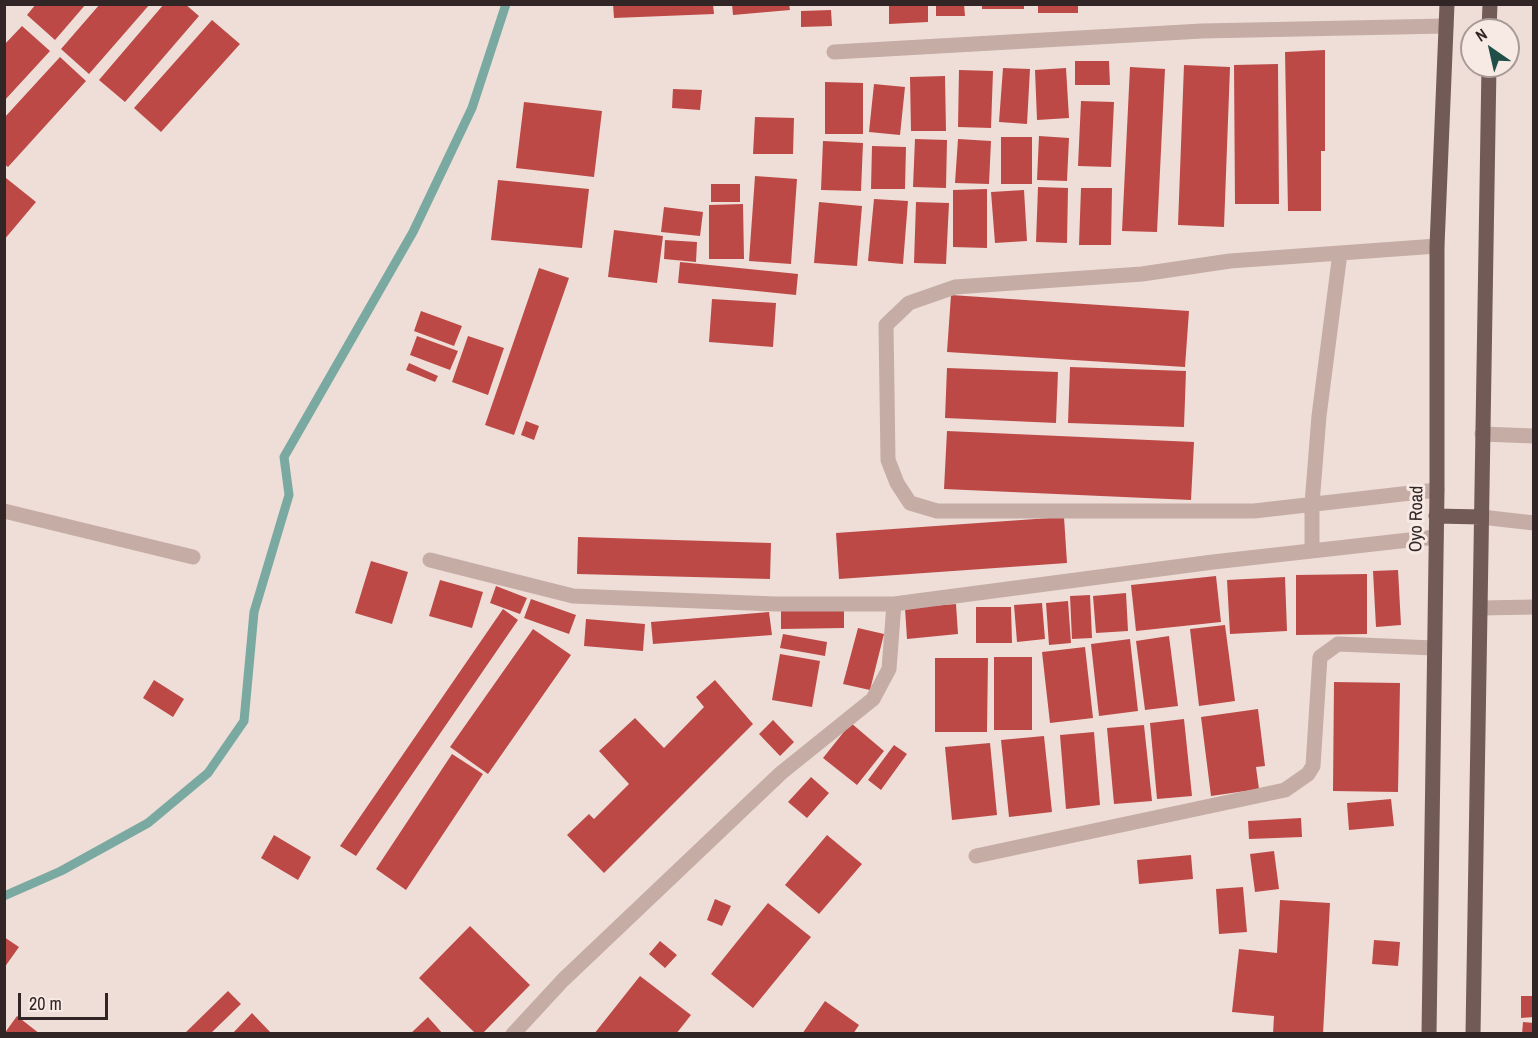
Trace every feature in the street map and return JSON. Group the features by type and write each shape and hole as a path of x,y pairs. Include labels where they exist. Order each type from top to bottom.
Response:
{"main road":[{"name":"Oyo Road","path":"1429,1034 1437,490 1437,246 1447,4"},
{"path":"1473,1034 1489,78"},
{"path":"1436,516 1481,517"}],"street":[{"path":"834,52 1202,31 1446,26"},
{"path":"1437,246 1230,261 1142,274 955,287 909,303 886,325 888,460 897,483 910,503 938,511 1254,511 1437,490"},
{"path":"1312,551 1312,504 1319,416 1340,253"},
{"path":"1482,434 1533,436"},
{"path":"4,511 193,558"},
{"path":"1481,517 1533,523"},
{"path":"430,560 573,596 775,604 894,604 1436,537"},
{"path":"513,1034 563,980 773,781 873,699 889,669 894,604"},
{"path":"1481,608 1533,607"},
{"path":"976,856 1285,789 1308,774 1313,766 1320,657 1338,644 1434,648"}],"building":[{"path":"36,4 86,4 55,40 27,15"},
{"path":"100,4 150,4 89,74 61,49"},
{"path":"164,4 185,4 199,16 125,102 99,80"},
{"path":"613,4 713,4 714,14 614,18"},
{"path":"732,4 789,4 790,10 733,15"},
{"path":"889,4 928,4 928,22 889,24"},
{"path":"936,4 964,4 965,16 936,16"},
{"path":"982,4 1024,4 1024,9 982,9"},
{"path":"1038,5 1078,5 1078,13 1038,13"},
{"path":"831,10 832,26 801,27 801,11"},
{"path":"212,20 240,44 161,132 134,108"},
{"path":"22,26 50,51 4,101 4,45"},
{"path":"1325,50 1325,151 1321,151 1321,211 1288,211 1285,52"},
{"path":"60,57 86,81 8,167 4,164 4,118"},
{"path":"1075,61 1109,61 1110,85 1075,85"},
{"path":"1278,64 1279,204 1235,204 1234,65"},
{"path":"1184,65 1230,67 1224,227 1178,225"},
{"path":"1130,67 1165,69 1157,232 1122,231"},
{"path":"1003,68 1030,69 1027,124 999,122"},
{"path":"1066,68 1069,118 1037,120 1035,70"},
{"path":"959,70 993,71 991,128 958,127"},
{"path":"945,76 946,131 911,131 910,77"},
{"path":"825,82 863,83 863,134 825,134"},
{"path":"874,84 905,87 900,135 869,132"},
{"path":"673,89 702,90 700,110 672,108"},
{"path":"1081,101 1114,102 1111,167 1078,166"},
{"path":"524,102 602,111 594,177 516,168"},
{"path":"755,117 794,118 793,154 753,154"},
{"path":"1039,136 1069,138 1067,181 1037,180"},
{"path":"1001,137 1032,137 1032,184 1001,184"},
{"path":"915,139 947,140 946,188 913,187"},
{"path":"958,139 991,141 989,184 955,183"},
{"path":"823,141 863,143 861,191 821,190"},
{"path":"872,146 906,147 905,189 871,189"},
{"path":"755,176 797,179 791,264 749,261"},
{"path":"6,178 36,202 4,240 4,180"},
{"path":"498,180 589,189 582,248 491,240"},
{"path":"711,184 740,184 740,202 711,202"},
{"path":"1038,187 1068,188 1067,243 1036,242"},
{"path":"1081,188 1112,188 1111,245 1079,245"},
{"path":"987,189 987,248 953,247 953,190"},
{"path":"1024,190 1027,241 995,243 991,192"},
{"path":"874,199 908,201 903,264 868,261"},
{"path":"819,202 862,206 857,266 814,263"},
{"path":"916,202 949,203 946,264 914,263"},
{"path":"743,204 744,259 709,259 709,205"},
{"path":"664,207 703,212 700,236 661,232"},
{"path":"614,230 663,236 657,283 608,277"},
{"path":"665,240 697,242 696,262 664,259"},
{"path":"680,262 798,274 796,295 678,283"},
{"path":"539,268 569,278 514,435 485,425"},
{"path":"951,295 1189,311 1185,367 947,352"},
{"path":"712,299 776,303 773,347 709,342"},
{"path":"421,311 462,326 454,346 414,331"},
{"path":"417,336 458,351 450,370 410,355"},
{"path":"468,336 504,348 488,395 452,382"},
{"path":"409,363 438,376 435,382 406,370"},
{"path":"1070,367 1186,371 1184,427 1068,423"},
{"path":"947,368 1058,372 1056,423 945,418"},
{"path":"526,421 539,426 534,440 521,435"},
{"path":"947,431 1194,442 1191,500 944,489"},
{"path":"1064,517 1067,563 839,579 836,533"},
{"path":"578,537 771,543 770,579 577,574"},
{"path":"371,561 408,572 392,624 355,613"},
{"path":"1398,570 1401,625 1376,627 1373,571"},
{"path":"1367,574 1367,634 1296,635 1296,575"},
{"path":"1216,576 1221,622 1136,631 1131,585"},
{"path":"1285,577 1287,631 1230,634 1227,580"},
{"path":"440,580 483,592 472,628 429,616"},
{"path":"496,586 527,598 520,614 490,603"},
{"path":"1126,593 1128,631 1096,633 1093,596"},
{"path":"1090,595 1092,638 1072,639 1070,596"},
{"path":"531,599 576,615 569,634 524,618"},
{"path":"1068,601 1071,643 1049,645 1046,603"},
{"path":"1042,603 1045,639 1017,642 1014,605"},
{"path":"956,604 958,634 907,639 905,608"},
{"path":"844,607 844,628 781,629 781,609"},
{"path":"976,607 1011,607 1012,643 976,643"},
{"path":"503,609 518,620 356,856 340,846"},
{"path":"769,612 772,635 653,644 651,622"},
{"path":"586,619 645,624 643,651 584,646"},
{"path":"1225,625 1235,701 1199,706 1190,629"},
{"path":"858,628 884,634 870,690 843,684"},
{"path":"533,629 571,655 488,774 450,747"},
{"path":"783,634 827,642 825,656 780,648"},
{"path":"1169,636 1178,706 1145,710 1136,641"},
{"path":"1130,639 1138,711 1099,716 1091,644"},
{"path":"1085,647 1093,718 1050,723 1042,652"},
{"path":"780,654 820,661 812,707 772,700"},
{"path":"994,657 1032,657 1032,730 994,730"},
{"path":"935,658 988,658 987,732 935,732"},
{"path":"154,680 184,699 173,717 143,698"},
{"path":"715,680 753,724 604,873 567,835 589,814 594,819 629,784 599,751 635,718 664,748 704,707 696,697"},
{"path":"1334,682 1400,683 1398,792 1333,791"},
{"path":"1258,709 1265,766 1256,767 1259,789 1211,796 1201,717"},
{"path":"1184,719 1192,796 1157,799 1150,723"},
{"path":"773,720 794,742 780,756 759,734"},
{"path":"851,723 884,751 857,785 823,758"},
{"path":"1144,725 1152,801 1114,804 1107,728"},
{"path":"1094,732 1100,805 1066,809 1060,735"},
{"path":"1044,736 1052,812 1009,817 1001,740"},
{"path":"990,743 997,815 952,820 945,747"},
{"path":"894,745 907,754 881,790 868,780"},
{"path":"452,754 483,774 406,890 376,869"},
{"path":"811,777 829,793 807,818 788,802"},
{"path":"1391,799 1394,826 1349,830 1347,803"},
{"path":"1301,818 1302,837 1249,839 1248,821"},
{"path":"274,835 311,857 298,880 261,858"},
{"path":"827,835 862,864 819,914 785,885"},
{"path":"1274,851 1279,889 1255,892 1250,854"},
{"path":"1191,855 1193,879 1139,884 1137,860"},
{"path":"1243,887 1247,932 1219,934 1216,889"},
{"path":"715,899 731,906 722,926 707,920"},
{"path":"1280,900 1330,903 1323,1034 1273,1034 1274,1016 1232,1012 1239,949 1277,953"},
{"path":"768,903 811,937 753,1008 711,974"},
{"path":"470,926 530,985 482,1034 476,1034 419,978"},
{"path":"4,937 19,947 4,968"},
{"path":"1374,940 1400,942 1398,966 1372,964"},
{"path":"660,941 677,955 665,968 649,954"},
{"path":"640,976 691,1015 676,1034 594,1034"},
{"path":"228,991 241,1004 210,1034 184,1034"},
{"path":"1521,996 1534,996 1534,1017 1521,1018"},
{"path":"825,1001 859,1025 853,1034 802,1034"},
{"path":"252,1013 272,1034 232,1034"},
{"path":"17,1016 40,1034 4,1034"},
{"path":"428,1017 443,1034 410,1034"},
{"path":"1523,1022 1534,1023 1534,1034 1522,1034"}],"waterway":[{"path":"4,896 61,871 148,823 208,773 244,721 254,612 289,495 284,457 413,232 472,108 506,4"}]}
